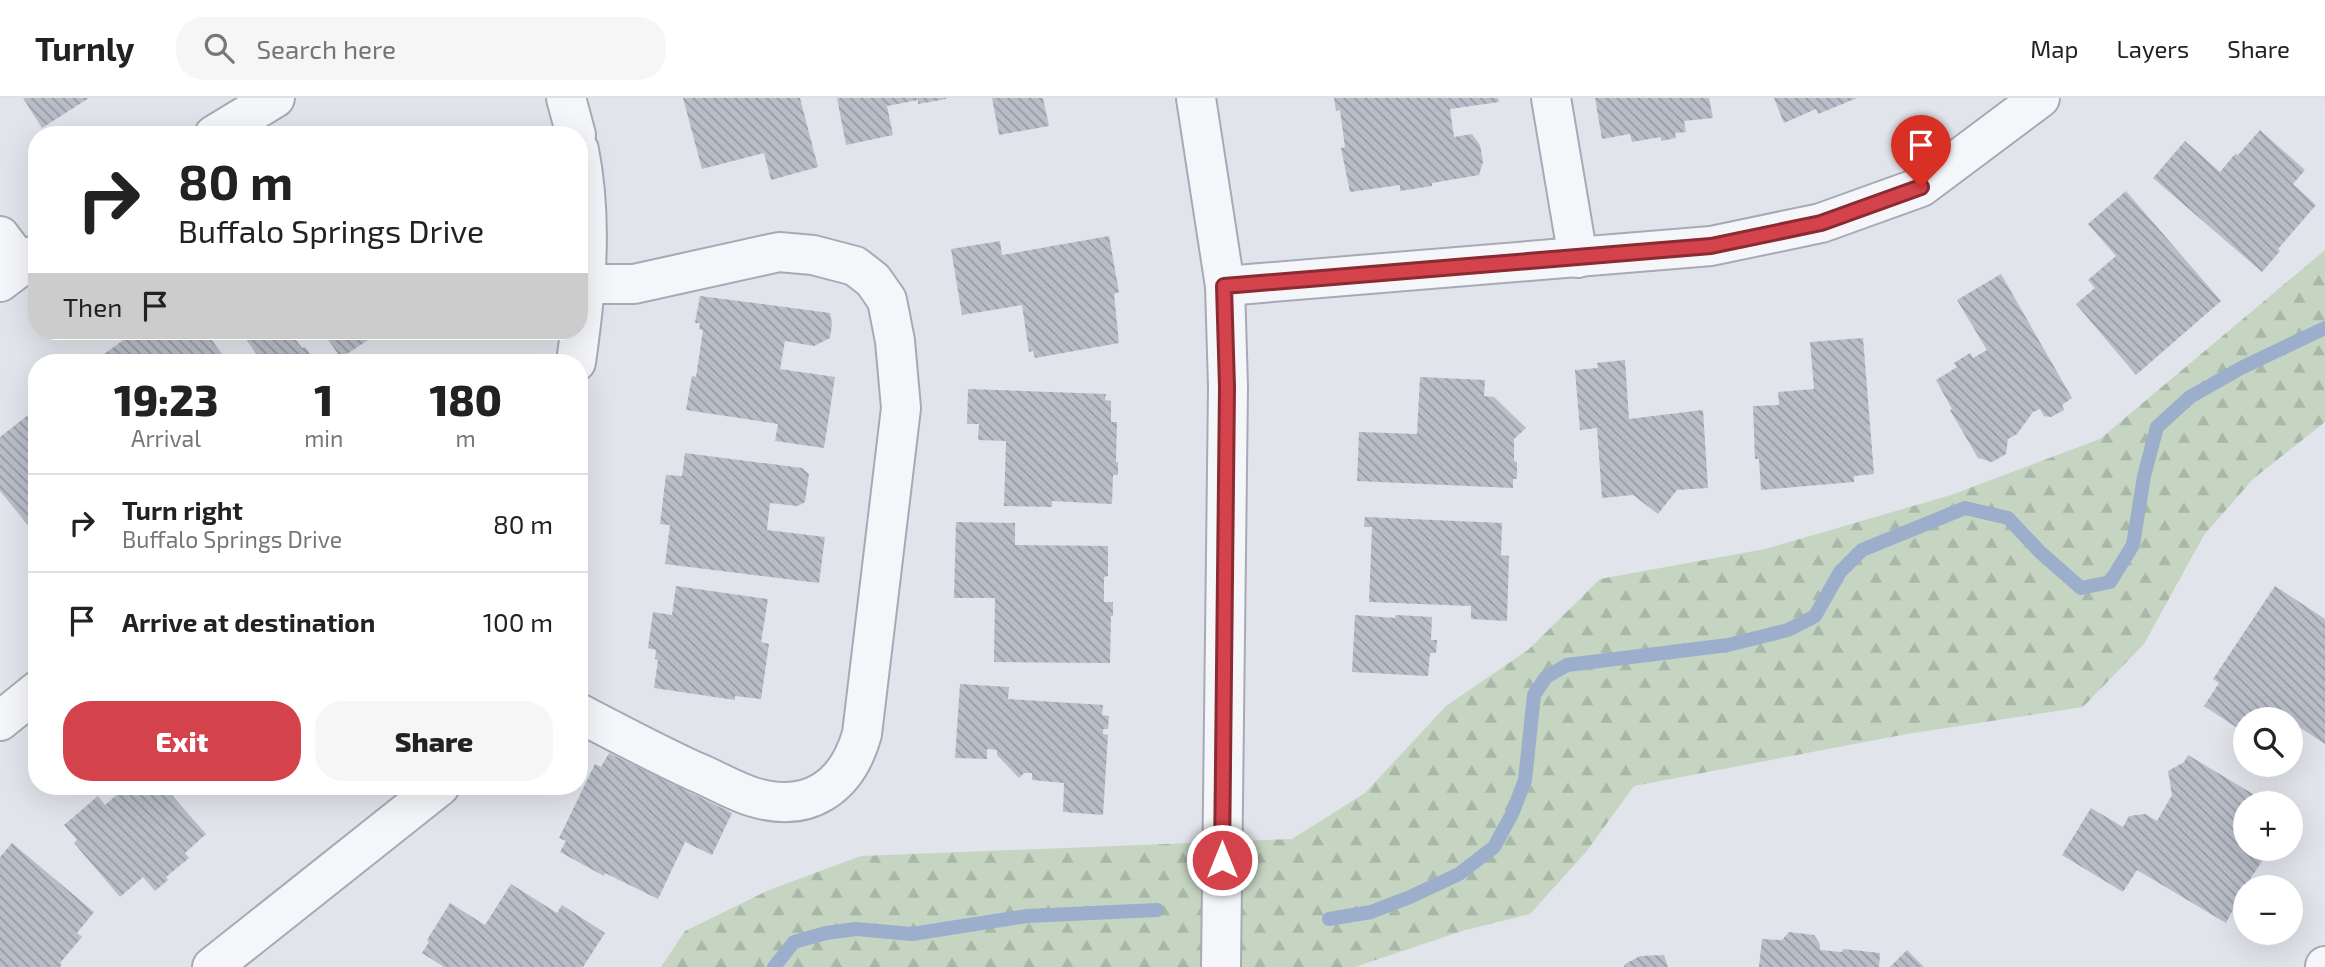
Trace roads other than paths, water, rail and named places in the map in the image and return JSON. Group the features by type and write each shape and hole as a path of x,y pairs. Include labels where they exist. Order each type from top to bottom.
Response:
{"street":[{"path":"229,126 275,98"},
{"path":"566,98 574,126"},
{"path":"1196,98 1224,286 1227,387 1221,967"},
{"path":"1550,98 1578,258"},
{"path":"1224,286 1711,246 1821,223 1921,187 2040,98"},
{"path":"588,284 634,284 779,252 813,255 855,266 873,281 887,300 895,341 901,408 862,734 856,757 842,778 822,792 800,801 775,802 752,796 669,759 588,718"},
{"path":"0,721 28,698"},
{"path":"212,967 429,795"}],"waterway":[{"path":"1329,919 1371,912 1410,897 1459,874 1494,847 1512,814 1525,780 1534,695 1546,677 1567,665 1728,645 1788,630 1815,616 1840,572 1862,550 1965,508 2008,518 2040,552 2081,588 2110,582 2133,545 2144,476 2157,427 2190,397 2241,368 2325,328"},
{"path":"774,967 794,942 826,933 856,929 912,934 1027,916 1157,910"}]}
